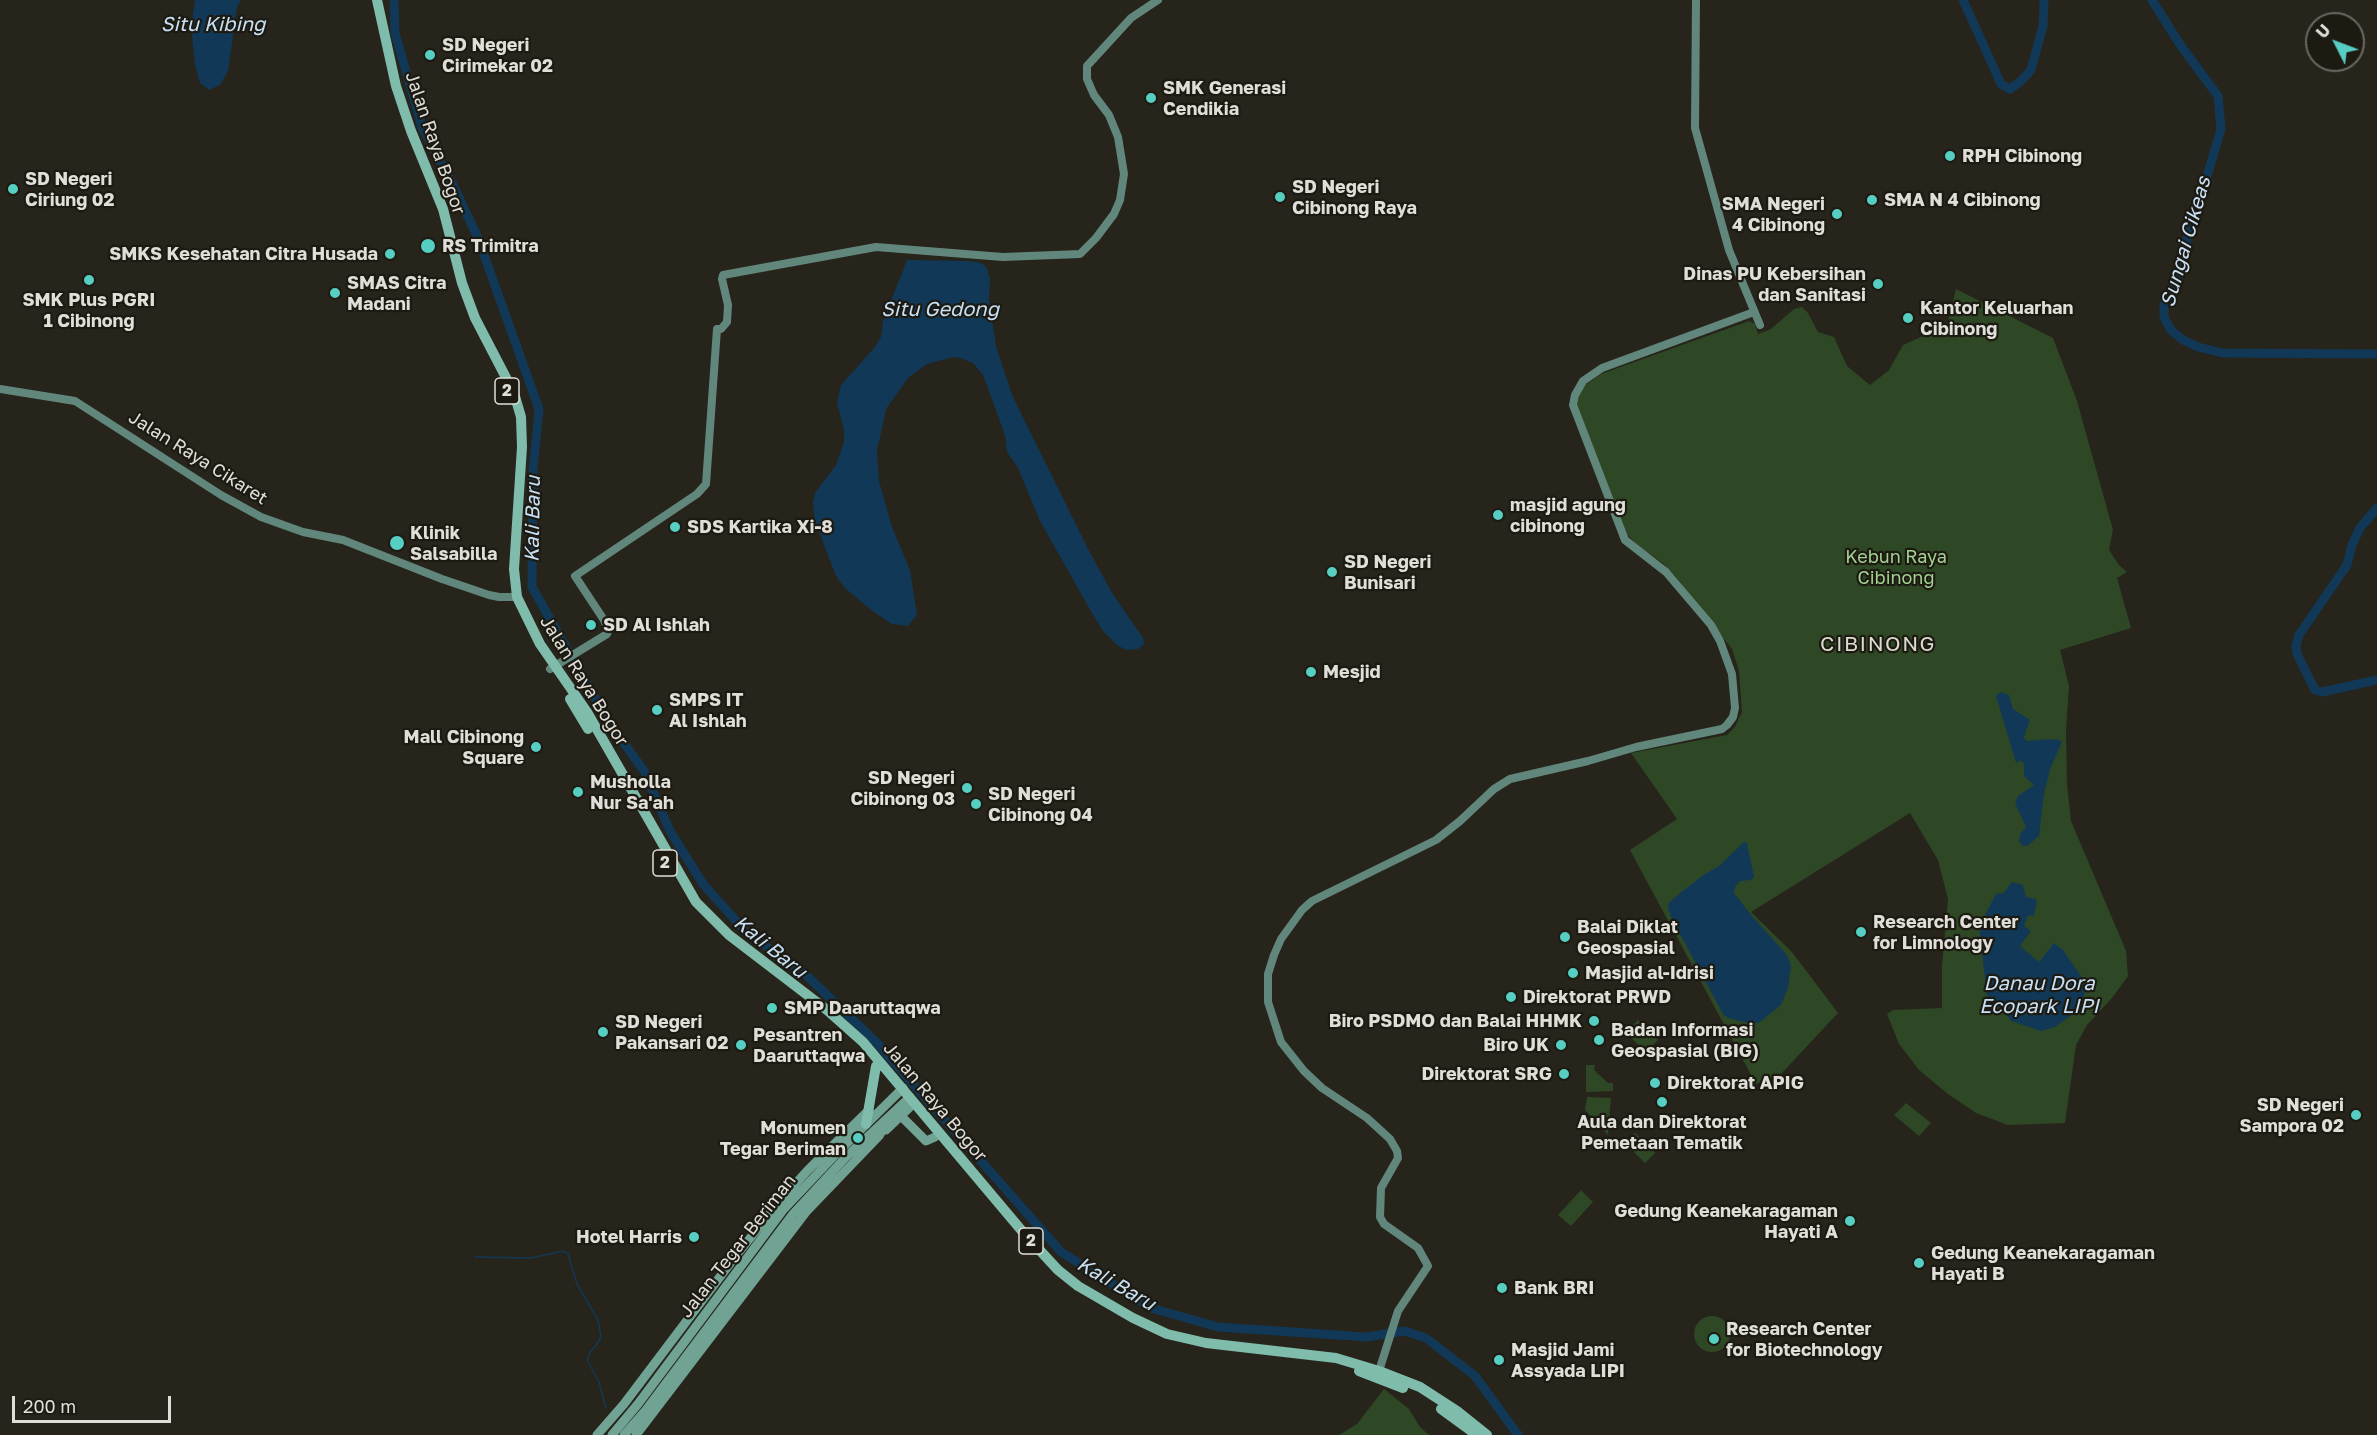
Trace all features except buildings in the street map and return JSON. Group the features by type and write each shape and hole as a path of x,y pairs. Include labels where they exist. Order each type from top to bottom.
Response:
{"highway":[{"name":"Jalan Raya Bogor","path":"371,0 396,111 434,205 475,318 514,393 521,417 522,447 514,597 553,668 587,712 618,775 683,893 700,917 725,940 843,1032 947,1145 1018,1236 1054,1275 1096,1305 1144,1327 1167,1334 1206,1343 1336,1358 1378,1371 1420,1387 1457,1411 1487,1435"},
{"name":"Jalan Raya Bogor","path":"377,0 396,86 411,131 443,209 454,263"},
{"name":"Jalan Raya Bogor","path":"618,775 688,890 705,913 729,935 847,1026 863,1042 935,1137 947,1145"},
{"path":"866,1124 876,1066"},
{"name":"Jalan Raya Bogor","path":"1144,1327 1164,1340 1204,1350 1309,1361 1352,1369 1417,1394 1477,1435"}],"main road":[{"name":"Jalan Tegar Beriman","path":"612,1435 642,1407 793,1214 905,1097"},
{"name":"Jalan Tegar Beriman","path":"597,1435 624,1404 778,1202 836,1148 905,1097"},
{"path":"879,1136 901,1116 905,1097"},
{"name":"Jalan Tegar Beriman","path":"624,1435 783,1210 869,1110"},
{"name":"Jalan Tegar Beriman","path":"636,1435 806,1212 879,1136 890,1115"},
{"path":"901,1116 926,1141 935,1137"}],"street":[{"path":"553,668 607,634 608,631 604,620 575,576 698,494 706,484 717,329 721,329 727,322 728,305 723,275 876,247 996,257 1076,254 1096,238 1114,214 1120,200 1124,174 1118,136 1109,115 1094,95 1087,79 1087,66 1117,32 1139,12 1158,0"},
{"path":"1696,0 1695,128 1724,236 1760,325"},
{"path":"1378,1371 1394,1319 1428,1266 1418,1248 1384,1224 1380,1217 1381,1188 1395,1165 1397,1151 1390,1139 1367,1118 1334,1097 1307,1075 1281,1042 1268,1002 1268,974 1274,955 1281,939 1312,900 1410,855 1436,840 1494,789 1510,779 1636,747 1722,729 1733,717 1735,708 1732,674 1720,641 1711,625 1666,572 1625,540 1574,405 1575,395 1583,381 1602,368 1754,312"},
{"name":"Jalan Raya Cikaret","path":"0,389 75,401 221,495 261,517 303,532 343,540 479,592 499,597 514,597"}],"green space":[{"name":"Kebun Raya Cibinong","path":"1956,289 2053,338 2077,401 2113,530 2109,550 2127,572 2117,578 2131,628 2060,650 2069,686 2066,731 2067,784 2071,821 2126,951 2128,976 2112,998 2087,1025 2076,1045 2065,1123 2008,1125 1976,1113 1919,1070 1899,1044 1887,1014 1893,1010 1942,1008 1942,966 1948,899 1938,860 1910,813 1751,912 1792,952 1838,1013 1780,1075 1756,1084 1630,850 1677,819 1631,753 1727,735 1735,727 1742,712 1739,671 1732,649 1676,577 1664,564 1635,543 1626,533 1577,406 1584,386 1601,374 1749,321 1755,324 1758,334 1771,329 1794,309 1802,307 1808,313 1818,332 1834,337 1847,366 1870,385 1889,370 1903,345 1930,333 1940,336 1948,322"},
{"path":"1638,1020 1658,1040 1646,1052 1626,1033"},
{"path":"1586,1065 1595,1065 1594,1070 1608,1083 1613,1083 1613,1091 1586,1092"},
{"path":"1587,1097 1611,1098 1608,1135 1585,1110"},
{"path":"1906,1103 1931,1123 1919,1136 1894,1115"},
{"path":"1635,1133 1655,1153 1645,1163 1625,1143"},
{"path":"1581,1190 1593,1202 1571,1226 1558,1215"},
{"path":"1712,1316 1725,1321 1730,1334 1725,1347 1712,1352 1699,1347 1694,1334 1699,1321"},
{"path":"1384,1389 1409,1409 1420,1427 1429,1435 1339,1435 1357,1424"}],"water":[{"name":"Situ Kibing","path":"195,0 241,0 237,7 228,71 220,85 209,90 200,83 195,65 191,26"},
{"name":"Situ Gedong","path":"907,260 969,261 981,263 987,268 996,346 1012,395 1088,549 1112,593 1143,638 1144,644 1138,649 1126,650 1117,645 1103,631 1040,521 1018,468 1007,452 1005,435 983,375 973,363 960,358 954,357 927,364 908,378 886,409 877,451 879,481 892,527 910,570 917,615 908,626 892,624 845,588 836,576 815,521 813,503 815,493 836,465 844,442 844,430 837,403 841,385 881,337 883,321"},
{"path":"2001,692 2009,695 2013,709 2030,720 2024,737 2027,741 2051,739 2062,742 2050,769 2044,794 2039,836 2027,846 2022,846 2019,841 2020,834 2026,827 2015,803 2018,796 2034,785 2024,776 2024,764 2021,760 2016,763 1996,696"},
{"path":"1744,842 1747,843 1754,877 1751,880 1740,881 1734,893 1787,955 1791,965 1788,988 1781,1005 1760,1022 1752,1024 1728,1018 1723,1014 1671,917 1668,907 1669,903 1679,894 1719,866"},
{"name":"Danau Dora Ecopark LIPI","path":"2012,882 2023,885 2026,897 2037,899 2034,916 2028,915 2024,926 2031,931 2020,946 2039,962 2054,943 2063,950 2083,979 2085,994 2069,1017 2055,1027 2041,1031 2011,1021 2003,1010 1993,1004 1987,996 1979,926 1996,894 2004,893"}],"waterway":[{"name":"Kali Baru","path":"394,0 395,33 422,127 478,238 539,409 533,471 532,587 608,721 644,771 670,831 703,884 746,932 804,973 877,1043 1061,1252 1151,1308 1218,1327 1367,1337 1404,1331 1426,1338 1475,1376 1518,1435"},
{"name":"Sungai Cikeas","path":"1963,0 2001,84 2010,89 2031,70 2043,26 2044,0"},
{"name":"Sungai Cikeas","path":"2152,0 2181,46 2218,96 2221,129 2192,215 2179,276 2164,304 2164,317 2171,330 2183,340 2198,347 2222,353 2377,354"},
{"name":"Sungai Cikeas","path":"2377,508 2360,528 2352,545 2347,565 2299,635 2296,645 2297,654 2315,690 2322,692 2377,680"},
{"path":"475,1257 531,1258 563,1251 568,1254 577,1284 598,1320 601,1337 587,1360 599,1382 606,1408"}],"place":[{"name":"SD Negeri Cirimekar 02","path":"430,55"},
{"name":"SMK Generasi Cendikia","path":"1151,98"},
{"name":"RPH Cibinong","path":"1950,156"},
{"name":"SD Negeri Ciriung 02","path":"13,189"},
{"name":"SD Negeri Cibinong Raya","path":"1280,197"},
{"name":"SMA N 4 Cibinong","path":"1872,200"},
{"name":"SMA Negeri 4 Cibinong","path":"1837,214"},
{"name":"RS Trimitra","path":"428,246"},
{"name":"SMKS Kesehatan Citra Husada","path":"390,254"},
{"name":"SMK Plus PGRI 1 Cibinong","path":"89,280"},
{"name":"Dinas PU Kebersihan dan Sanitasi","path":"1878,284"},
{"name":"SMAS Citra Madani","path":"335,293"},
{"name":"Kantor Keluarhan Cibinong","path":"1908,318"},
{"name":"masjid agung cibinong","path":"1498,515"},
{"name":"SDS Kartika Xi-8","path":"675,527"},
{"name":"Klinik Salsabilla","path":"397,543"},
{"name":"SD Negeri Bunisari","path":"1332,572"},
{"name":"SD Al Ishlah","path":"591,625"},
{"name":"Mesjid","path":"1311,672"},
{"name":"SMPS IT Al Ishlah","path":"657,710"},
{"name":"Mall Cibinong Square","path":"536,747"},
{"name":"SD Negeri Cibinong 03","path":"967,788"},
{"name":"Musholla Nur Sa'ah","path":"578,792"},
{"name":"SD Negeri Cibinong 04","path":"976,804"},
{"name":"Research Center for Limnology","path":"1861,932"},
{"name":"Balai Diklat Geospasial","path":"1565,937"},
{"name":"Masjid al-Idrisi","path":"1573,973"},
{"name":"Direktorat PRWD","path":"1511,997"},
{"name":"SMP Daaruttaqwa","path":"772,1008"},
{"name":"Biro PSDMO dan Balai HHMK","path":"1594,1021"},
{"name":"SD Negeri Pakansari 02","path":"603,1032"},
{"name":"Badan Informasi Geospasial (BIG)","path":"1599,1040"},
{"name":"Pesantren Daaruttaqwa","path":"741,1045"},
{"name":"Biro UK","path":"1561,1045"},
{"name":"Direktorat SRG","path":"1564,1074"},
{"name":"Direktorat APIG","path":"1655,1083"},
{"name":"Aula dan Direktorat Pemetaan Tematik","path":"1662,1102"},
{"name":"SD Negeri Sampora 02","path":"2356,1115"},
{"name":"Monumen Tegar Beriman","path":"858,1138"},
{"name":"Gedung Keanekaragaman Hayati A","path":"1850,1221"},
{"name":"Hotel Harris","path":"694,1237"},
{"name":"Gedung Keanekaragaman Hayati B","path":"1919,1263"},
{"name":"Bank BRI","path":"1502,1288"},
{"name":"Research Center for Biotechnology","path":"1714,1339"},
{"name":"Masjid Jami Assyada LIPI","path":"1499,1360"}],"district":[{"name":"CIBINONG","path":"1878,644"}]}
